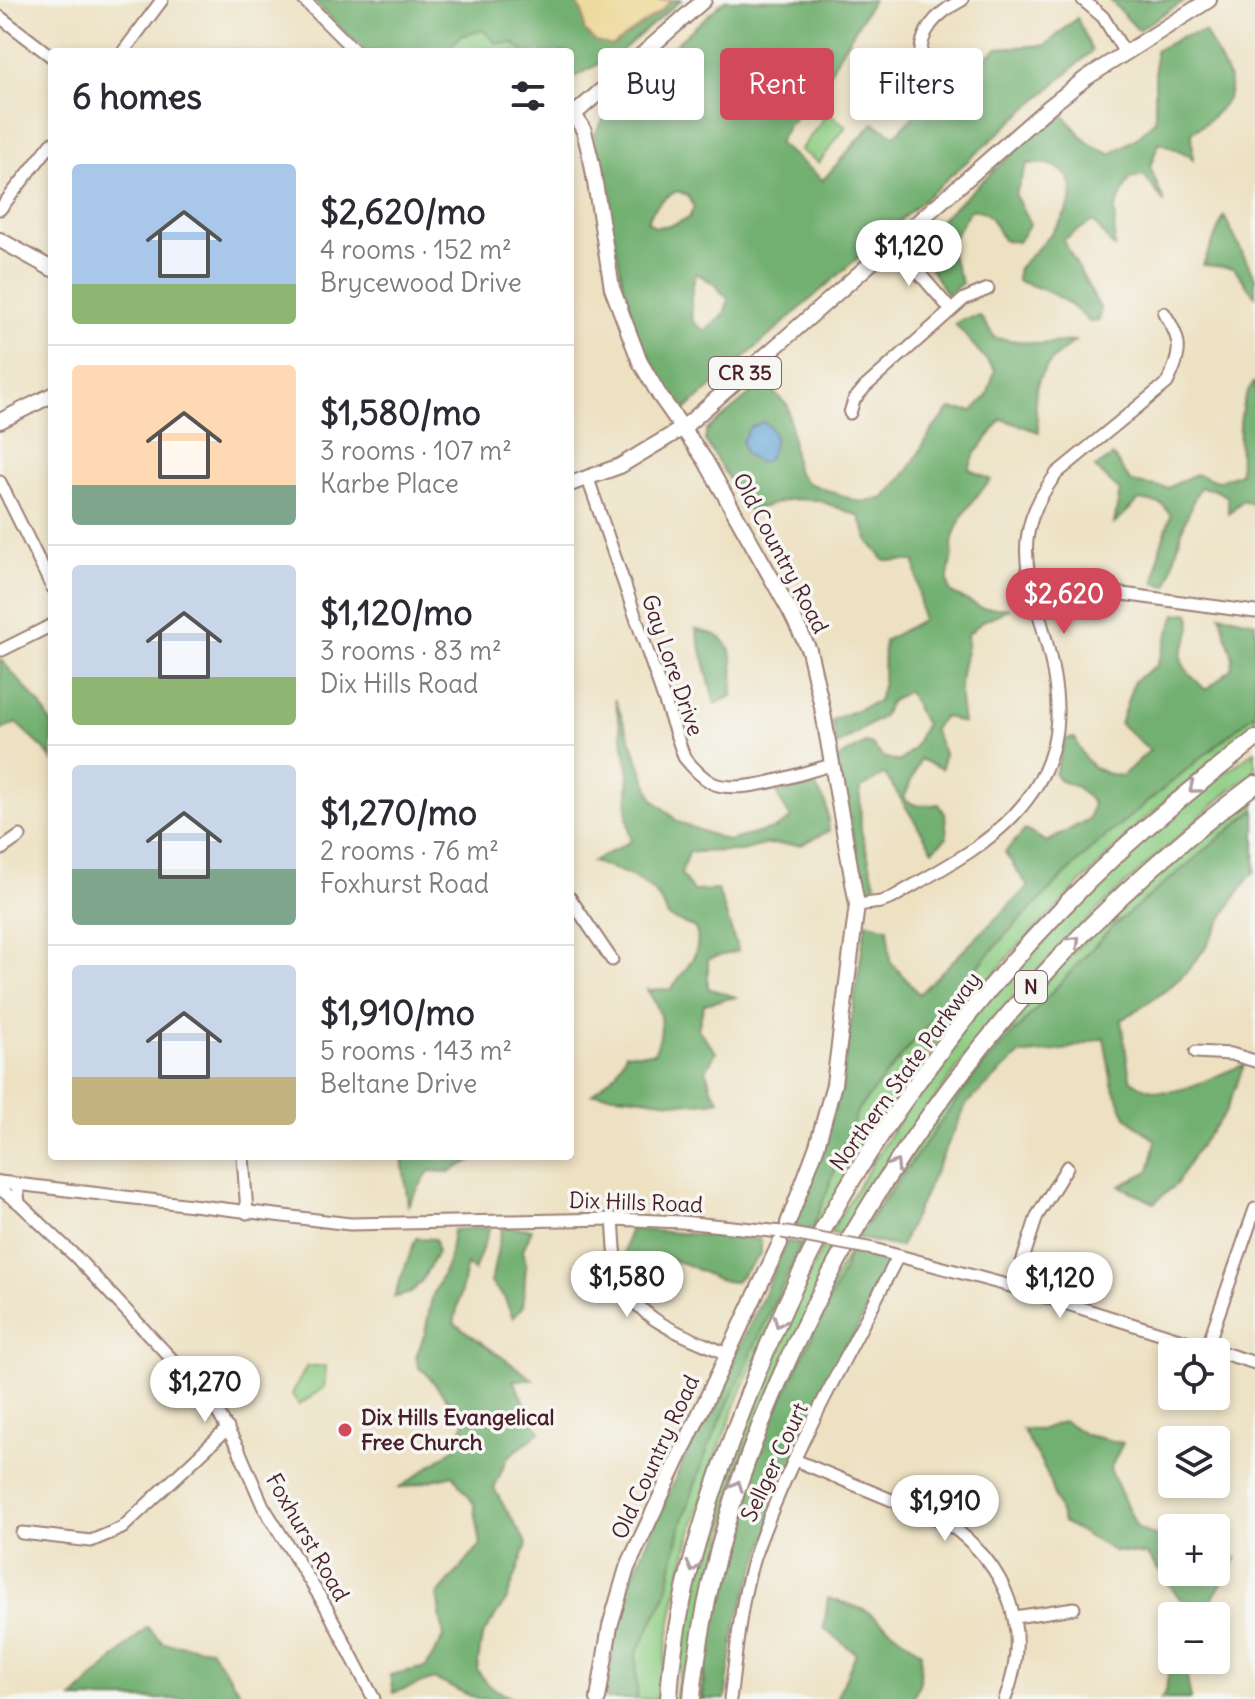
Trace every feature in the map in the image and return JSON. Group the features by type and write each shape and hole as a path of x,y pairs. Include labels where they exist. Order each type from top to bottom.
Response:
{"highway":[{"name":"Northern State Parkway","path":"669,1699 681,1613 724,1460 780,1317 852,1179 903,1102 1022,950 1120,851 1255,739"},
{"name":"Northern State Parkway","path":"692,1699 709,1581 733,1498 764,1414 853,1231 949,1086 1033,986 1071,944 1144,874 1255,784"}],"main road":[{"path":"574,114 704,0"},
{"name":"CR 35","path":"574,483 620,466 683,428 1049,107 1125,53 1209,0"},
{"name":"Old Country Road","path":"574,118 584,131 612,288 622,317 650,380 705,460 809,650 819,693 857,905 845,1020 834,1084 817,1146 788,1223"},
{"path":"0,240 48,267"},
{"path":"0,421 48,397"},
{"name":"Old Country Road","path":"598,1699 610,1626 627,1568 780,1243"}],"street":[{"path":"126,48 162,0"},
{"path":"304,0 347,48"},
{"path":"921,48 932,22 962,0"},
{"path":"1083,0 1103,17 1125,53"},
{"path":"0,17 48,54"},
{"path":"0,209 48,148"},
{"path":"894,244 951,310"},
{"path":"850,413 854,400 865,387 964,299 988,289"},
{"path":"857,905 892,898 980,845 1012,818 1037,786 1054,745 1058,689 1026,554 1027,533 1043,491 1057,473 1167,383 1176,366 1179,348 1177,331 1164,313"},
{"name":"Gay Lore Drive","path":"588,479 684,757 697,773 712,783 729,788 831,765"},
{"path":"0,482 48,579"},
{"path":"1036,603 1115,593 1255,612"},
{"path":"2,650 48,627"},
{"path":"0,850 20,836"},
{"path":"574,904 612,960"},
{"path":"1196,1052 1231,1054 1255,1061"},
{"path":"243,1160 247,1213"},
{"path":"1014,1287 1037,1216 1067,1167"},
{"name":"Dix Hills Road","path":"0,1182 367,1225 613,1219 749,1228 873,1249 1014,1287 1178,1338"},
{"path":"17,1184 19,1203"},
{"name":"Foxhurst Road","path":"0,1189 76,1257 198,1384 228,1428 263,1506 325,1605 374,1699"},
{"path":"1210,1338 1255,1209"},
{"path":"613,1219 617,1263 629,1295 664,1326 727,1354"},
{"name":"Sellger Court","path":"730,1699 747,1586 757,1550 795,1460 898,1256"},
{"name":"Dix Hills Road","path":"1230,1355 1255,1363"},
{"path":"22,1533 91,1541 122,1528 228,1428"},
{"path":"795,1460 920,1509 947,1523 986,1556 1002,1582 1015,1617 1015,1666 1005,1699"},
{"path":"1015,1617 1074,1608"}],"green space":[{"path":"312,0 574,0 612,46 672,0 681,0 625,48 598,48 598,64 574,78 574,48 520,48 513,43 496,43 483,30 460,36 450,48 362,48"},
{"path":"725,0 873,0 834,65 834,48 720,48 720,120 793,120 778,143 823,180 873,123 895,135 910,120 983,120 983,60 998,48 1046,45 1077,18 1092,51 685,410 672,397 631,324 594,135 603,120 704,120 704,48 672,48","holes":["678,191 688,196 694,207 689,218 672,225 655,227 647,221 668,196","696,273 714,284 729,300 723,316 705,331 693,322 691,297"]},
{"path":"1110,0 1186,0 1138,30"},
{"path":"483,29 496,43 513,43 520,48 450,48 460,36"},
{"path":"1205,32 1226,72 1230,91 1217,112 1192,132 1193,160 1187,154 1159,142 1150,167 1165,204 1144,175 1130,178 1115,208 1114,248 1093,221 1063,240 1100,308 1099,321 1089,322 1074,307 1056,296 1017,281 1018,268 1060,222 1072,195 1070,182 1062,171 1046,164 1027,164 1015,195 1030,224 1018,242 1003,240 987,214 970,210 948,247 962,283 947,295 919,250 928,231 1040,128 1064,116 1088,143 1110,154 1138,137 1155,120 1155,51 1183,36"},
{"path":"834,117 846,126 819,163 800,150 823,120 834,120"},
{"path":"1224,216 1255,278 1255,296 1234,268 1203,265"},
{"path":"980,316 995,338 1040,344 1075,341 1052,361 1039,379 1035,401 1039,432 1002,419 975,454 969,469 991,480 969,507 952,540 949,588 951,593 982,608 1011,608 983,621 967,635 960,682 963,723 944,716 933,729 944,753 942,769 920,759 904,798 916,805 939,804 945,814 947,837 933,850 885,774 860,789 861,830 876,887 864,887 836,760 865,743 872,745 883,757 899,762 913,749 925,725 908,691 890,702 882,717 836,746 832,720 878,701 883,683 884,641 922,620 915,561 885,561 869,542 859,516 818,500 791,499 748,511 705,440 707,430 758,388 771,390 788,406 796,470 805,482 859,502 885,498 910,468 932,430 950,409 973,411 987,396 995,370 955,324"},
{"path":"1255,382 1255,505 1242,500 1228,514 1228,497 1200,487 1185,523 1168,586 1155,583 1160,548 1171,515 1162,504 1139,500 1114,524 1120,491 1095,468 1113,456 1131,482 1168,488 1195,474 1218,481 1240,473 1241,412"},
{"path":"1190,613 1189,637 1181,658 1192,676 1206,690 1231,669 1233,658 1220,614 1255,622 1255,713 1094,846 1006,934 858,1109 812,1230 793,1226 841,1091 866,922 888,928 890,961 919,994 1028,887 1005,852 1025,830 1047,842 1089,819 1093,803 1077,787 1060,781 1055,774 1065,739 1075,738 1082,754 1098,770 1122,776 1150,750 1120,724 1134,681 1157,665 1176,614"},
{"path":"696,629 722,640 731,653 734,671 732,696 715,704"},
{"path":"0,659 41,705 48,718 48,754 16,723 0,731"},
{"path":"615,699 653,799 678,822 728,841 776,828 791,819 776,793 815,786 826,803 829,831 801,845 767,844 742,851 689,852 681,874 693,891 718,890 738,951 708,959 708,988 736,997 704,1004 698,1029 716,1052 706,1070 711,1088 720,1100 689,1103 592,1094 616,1073 626,1053 654,1053 661,1020 647,990 671,989 692,960 697,945 695,928 668,917 648,886 627,874 592,862 631,841 627,816 629,773"},
{"path":"1255,713 1255,730 1141,822 1013,952 939,1038 871,1140 818,1231 812,1230 858,1109 915,1040 1006,934 1094,846"},
{"path":"1255,751 1255,773 1235,786 1126,884 1022,988 950,1078 842,1235 830,1233 934,1068 1033,945 1092,885 1156,827"},
{"path":"1255,792 1255,809 1112,927 975,1075 857,1238 928,1127 1032,997 1091,933 1154,875"},
{"path":"1255,809 1255,871 1236,895 1197,960 1164,991 1121,1020 1130,1079 1144,1088 1173,1091 1187,1088 1244,1065 1225,1113 1193,1155 1177,1183 1154,1203 1120,1186 1149,1171 1156,1141 1126,1117 1112,1084 1104,1038 1064,1050 1019,1055 966,1105 900,1247 857,1238 975,1075 1112,927"},
{"path":"402,1160 472,1160 449,1172 429,1171 408,1205"},
{"path":"490,1227 474,1271 467,1264 454,1323 534,1380 513,1380 540,1432 507,1458 494,1489 527,1544 507,1599 482,1636 477,1670 489,1686 513,1699 477,1699 434,1679 393,1693 390,1675 426,1667 444,1637 437,1595 481,1545 474,1504 453,1475 398,1489 455,1448 465,1421 419,1368 416,1357 425,1333 432,1297 449,1260 453,1230"},
{"path":"502,1227 532,1229 523,1250 526,1264 523,1307 513,1318 504,1297 491,1283"},
{"path":"631,1229 761,1240 761,1254 735,1282 718,1279 668,1259 657,1267 650,1296 626,1266 625,1250"},
{"path":"416,1238 435,1239 437,1252 423,1279 411,1293 394,1297"},
{"path":"787,1241 801,1244 708,1448 680,1528 666,1595 636,1655 637,1699 606,1699 619,1614 627,1588"},
{"path":"801,1244 812,1246 746,1380 698,1509 671,1622 660,1699 637,1699 636,1655 666,1595 680,1528 708,1448"},
{"path":"822,1248 837,1251 740,1462 689,1699 676,1699 685,1628 708,1533 731,1460 765,1368"},
{"path":"848,1253 707,1641 703,1699 700,1699 705,1640 724,1549 756,1448 791,1368"},
{"path":"848,1253 882,1259 888,1265 805,1434 736,1622 725,1699 703,1699 707,1641 758,1449 844,1271"},
{"path":"307,1366 326,1366 324,1388 299,1405 292,1394"},
{"path":"1064,1421 1086,1435 1123,1443 1110,1469 1137,1528 1158,1538 1158,1570 1147,1555 1114,1551 1063,1522 1046,1471 1022,1429 1040,1430"},
{"path":"1230,1556 1237,1558 1230,1570"},
{"path":"1170,1586 1220,1586 1210,1602 1182,1602"},
{"path":"828,1598 865,1610 921,1652 920,1681 913,1699 836,1699 856,1654 824,1628"},
{"path":"147,1627 163,1643 210,1649 245,1699 72,1699"},
{"path":"1169,1674 1187,1674 1191,1699 1161,1699"}],"sand":[{"path":"574,0 672,0 612,46 596,42 584,30 583,14"}],"water":[{"path":"764,422 772,430 774,444 767,460 758,463 745,453 742,441 750,427"}],"place":[{"name":"Dix Hills Evangelical Free Church","path":"345,1430"}]}
